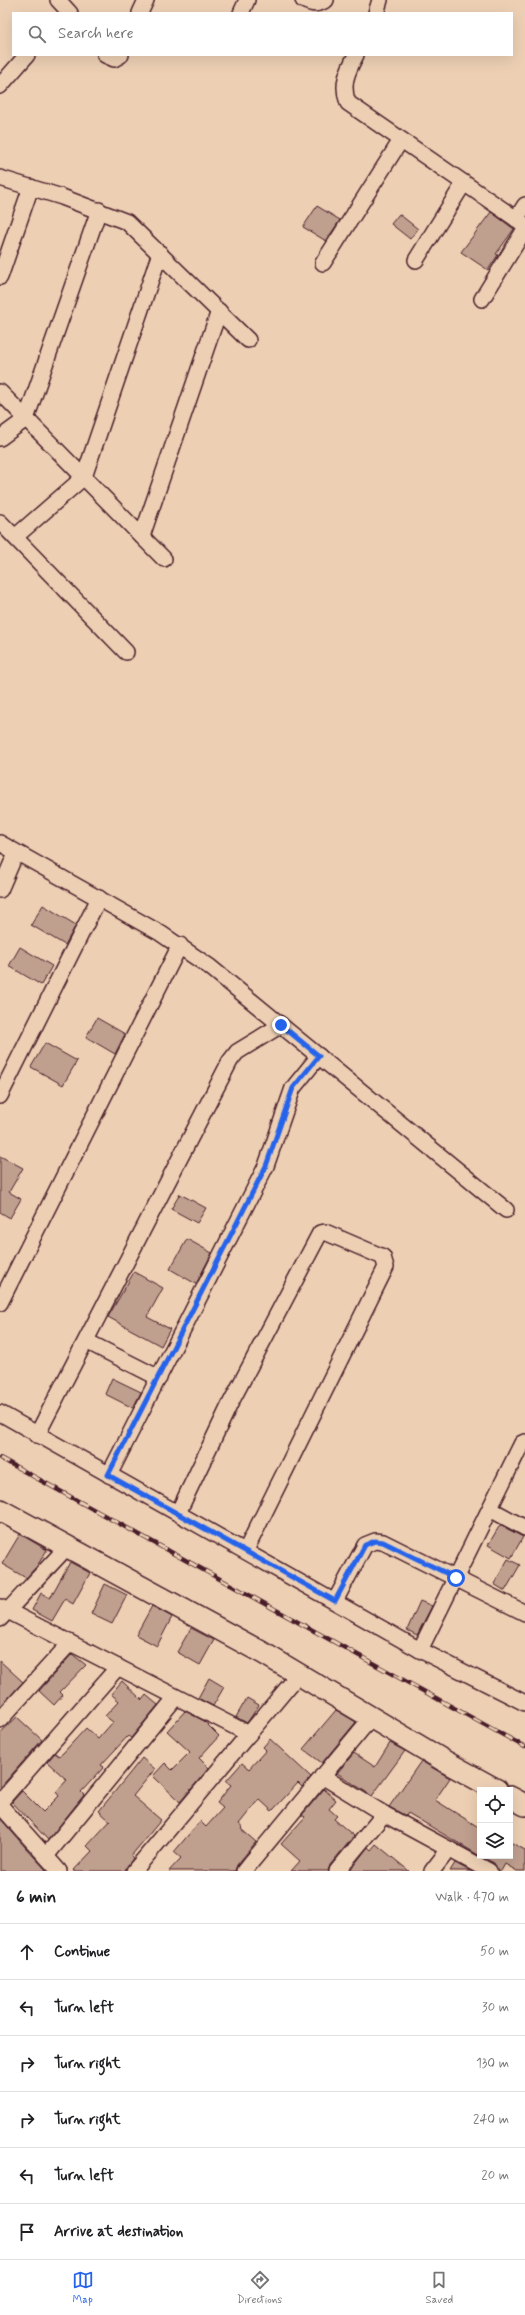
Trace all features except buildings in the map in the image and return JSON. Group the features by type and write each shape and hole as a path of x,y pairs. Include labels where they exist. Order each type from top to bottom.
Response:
{"street":[{"path":"140,12 146,0"},
{"path":"241,12 247,0"},
{"path":"303,0 312,4 318,4 326,0"},
{"path":"376,12 380,0"},
{"path":"0,86 26,56"},
{"path":"107,56 114,59 119,56"},
{"path":"356,56 346,76 344,93 348,103 522,224"},
{"path":"323,263 401,140"},
{"path":"0,178 99,210 127,222 248,340"},
{"path":"416,260 464,184"},
{"path":"0,277 31,187"},
{"path":"482,299 522,224 525,205"},
{"path":"0,438 26,419 99,210"},
{"path":"15,537 84,477 160,253"},
{"path":"142,536 219,311"},
{"path":"0,392 164,560"},
{"path":"0,522 126,652"},
{"path":"0,843 180,945 210,967 506,1210"},
{"path":"0,890 16,853"},
{"path":"0,1096 99,898"},
{"path":"0,1303 180,945"},
{"path":"36,1435 230,1062 237,1052 281,1025"},
{"path":"108,1475 159,1378 266,1166 293,1088 319,1056"},
{"path":"178,1513 230,1404 320,1234 325,1232 383,1257 386,1267 246,1550"},
{"path":"86,1341 159,1378"},
{"path":"0,1413 36,1435 246,1550 420,1650 525,1703"},
{"path":"420,1650 522,1442 525,1442"},
{"path":"490,1509 525,1528"},
{"path":"0,1510 299,1674 371,1718 492,1787"},
{"path":"335,1601 365,1545 369,1542 383,1542 525,1613"},
{"path":"67,1546 3,1613 70,1643 249,1734"},
{"path":"0,1720 70,1643"},
{"path":"0,1802 118,1667"},
{"path":"134,1871 299,1674"},
{"path":"46,1856 176,1697"},
{"path":"244,1871 371,1718"},
{"path":"322,1776 384,1814 489,1871"},
{"path":"513,1799 525,1805"},
{"path":"0,1805 59,1871"},
{"path":"337,1871 384,1814"},
{"path":"432,1871 449,1850"}],"railway":[{"path":"0,1458 525,1747"}],"route":[{"path":"281,1025 319,1056 293,1088 266,1166 159,1378 108,1475 246,1550 335,1601 365,1545 369,1542 383,1542 456,1578"}]}
